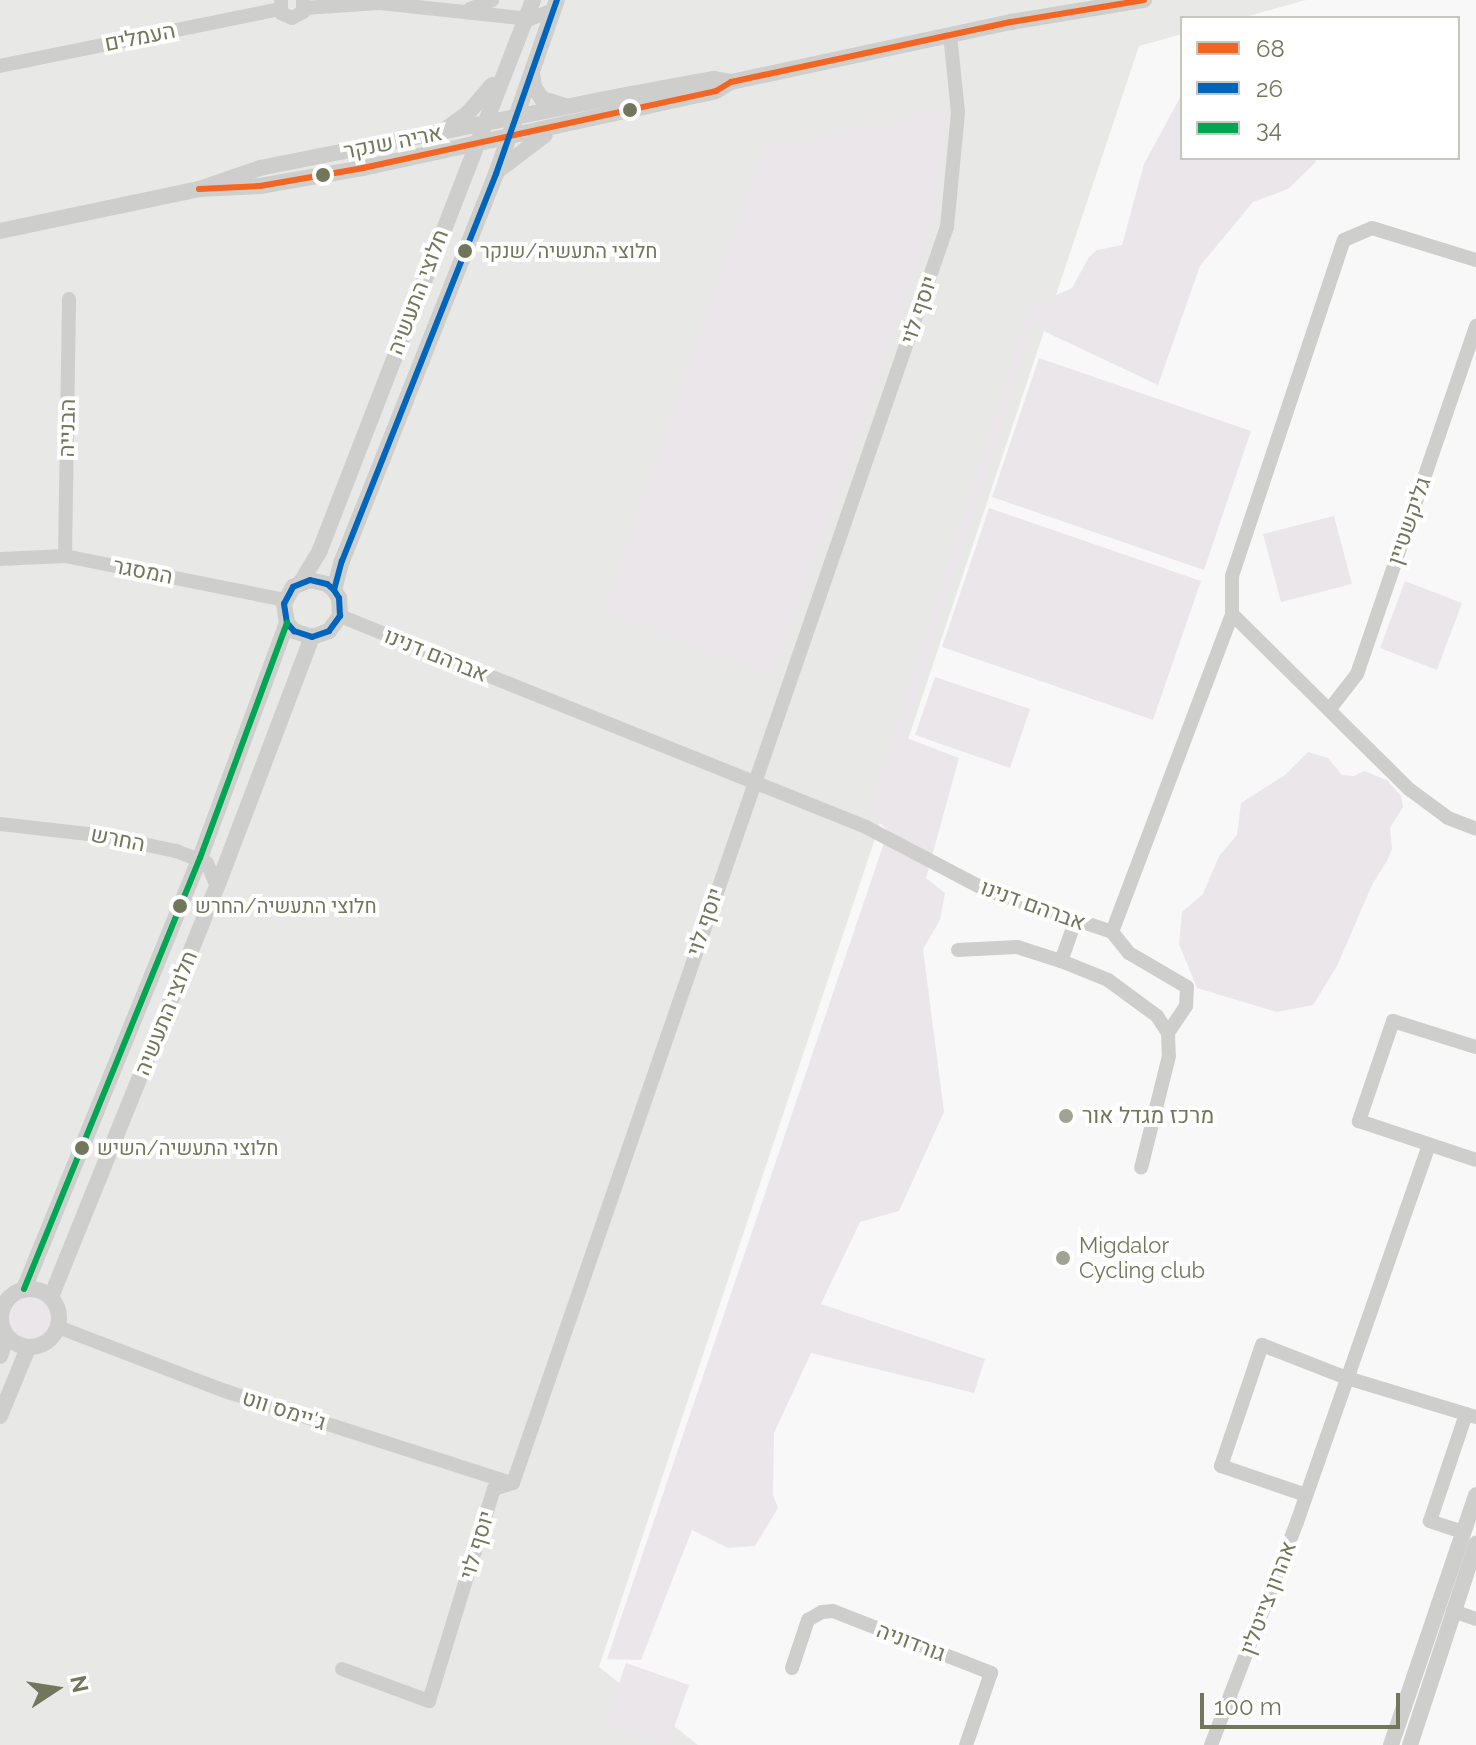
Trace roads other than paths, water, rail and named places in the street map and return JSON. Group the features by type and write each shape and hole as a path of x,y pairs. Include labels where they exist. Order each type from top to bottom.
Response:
{"street":[{"path":"466,10 492,0"},
{"name":"חלוצי התעשיה","path":"7,1337 1,1324 1,1309 8,1298 24,1289 200,858 287,623 285,600 301,582 320,550 474,145 533,0"},
{"name":"אריה שנקר","path":"199,189 260,186 509,138 716,91 731,82 950,35 1144,0"},
{"path":"303,4 380,3 466,10 525,19 542,17 555,5"},
{"name":"העמלים","path":"0,66 280,4 284,16 292,18 303,4"},
{"name":"חלוצי התעשיה","path":"340,616 339,598 334,590 342,561 496,174 555,5"},
{"name":"יוסף לוי","path":"342,1669 429,1701 494,1489 513,1483 947,227 958,112 950,35"},
{"path":"441,132 481,100 510,56"},
{"path":"533,71 534,87 542,99 571,107"},
{"name":"אריה שנקר","path":"0,231 199,189 260,168 713,79 731,82"},
{"path":"496,174 526,146 566,125"},
{"name":"אברהם דנינו","path":"340,616 752,784 866,827 986,890 1112,932 1232,614 1232,576 1344,240 1372,228 1476,260"},
{"name":"הבנייה","path":"65,556 69,299"},
{"name":"גליקשטיין","path":"1329,710 1357,674 1476,326"},
{"name":"המסגר","path":"0,559 65,556 285,600"},
{"path":"301,582 319,580 334,590"},
{"path":"1232,614 1409,789 1448,818 1476,829"},
{"path":"287,623 294,631 312,637 329,631 340,616"},
{"name":"חלוצי התעשיה","path":"51,1297 217,887 312,637"},
{"name":"החרש","path":"0,824 105,836 200,858"},
{"path":"200,858 212,870 217,887"},
{"path":"1061,961 1075,922"},
{"path":"1112,932 1129,953 1187,987 1186,1006 1168,1033"},
{"path":"958,950 1017,947 1061,961 1108,980 1157,1016 1168,1033 1169,1056 1141,1168"},
{"path":"1476,1047 1393,1021 1359,1121 1476,1160"},
{"name":"אהרון צייטלין","path":"1211,1745 1306,1495 1429,1145"},
{"path":"0,1356 7,1337 28,1348 44,1345 58,1327 59,1314 51,1297 36,1289 24,1289"},
{"name":"ג'יימס ווט","path":"58,1327 225,1391 513,1483"},
{"path":"1306,1495 1221,1466 1262,1345 1347,1378 1471,1416 1430,1521 1463,1532"},
{"path":"0,1416 28,1348"},
{"path":"1391,1745 1476,1495"},
{"path":"1410,1745 1476,1544"},
{"name":"גורדוניה","path":"792,1668 808,1620 822,1612 833,1611 991,1673 966,1745"},
{"path":"1453,1611 1476,1619"}],"place":[{"name":"חלוצי התעשיה/שנקר","path":"465,251"},
{"name":"חלוצי התעשיה/החרש","path":"180,906"},
{"name":"מרכז מגדל אור","path":"1066,1116"},
{"name":"חלוצי התעשיה/השיש","path":"82,1148"},
{"name":"Migdalor Cycling club","path":"1063,1258"}]}
